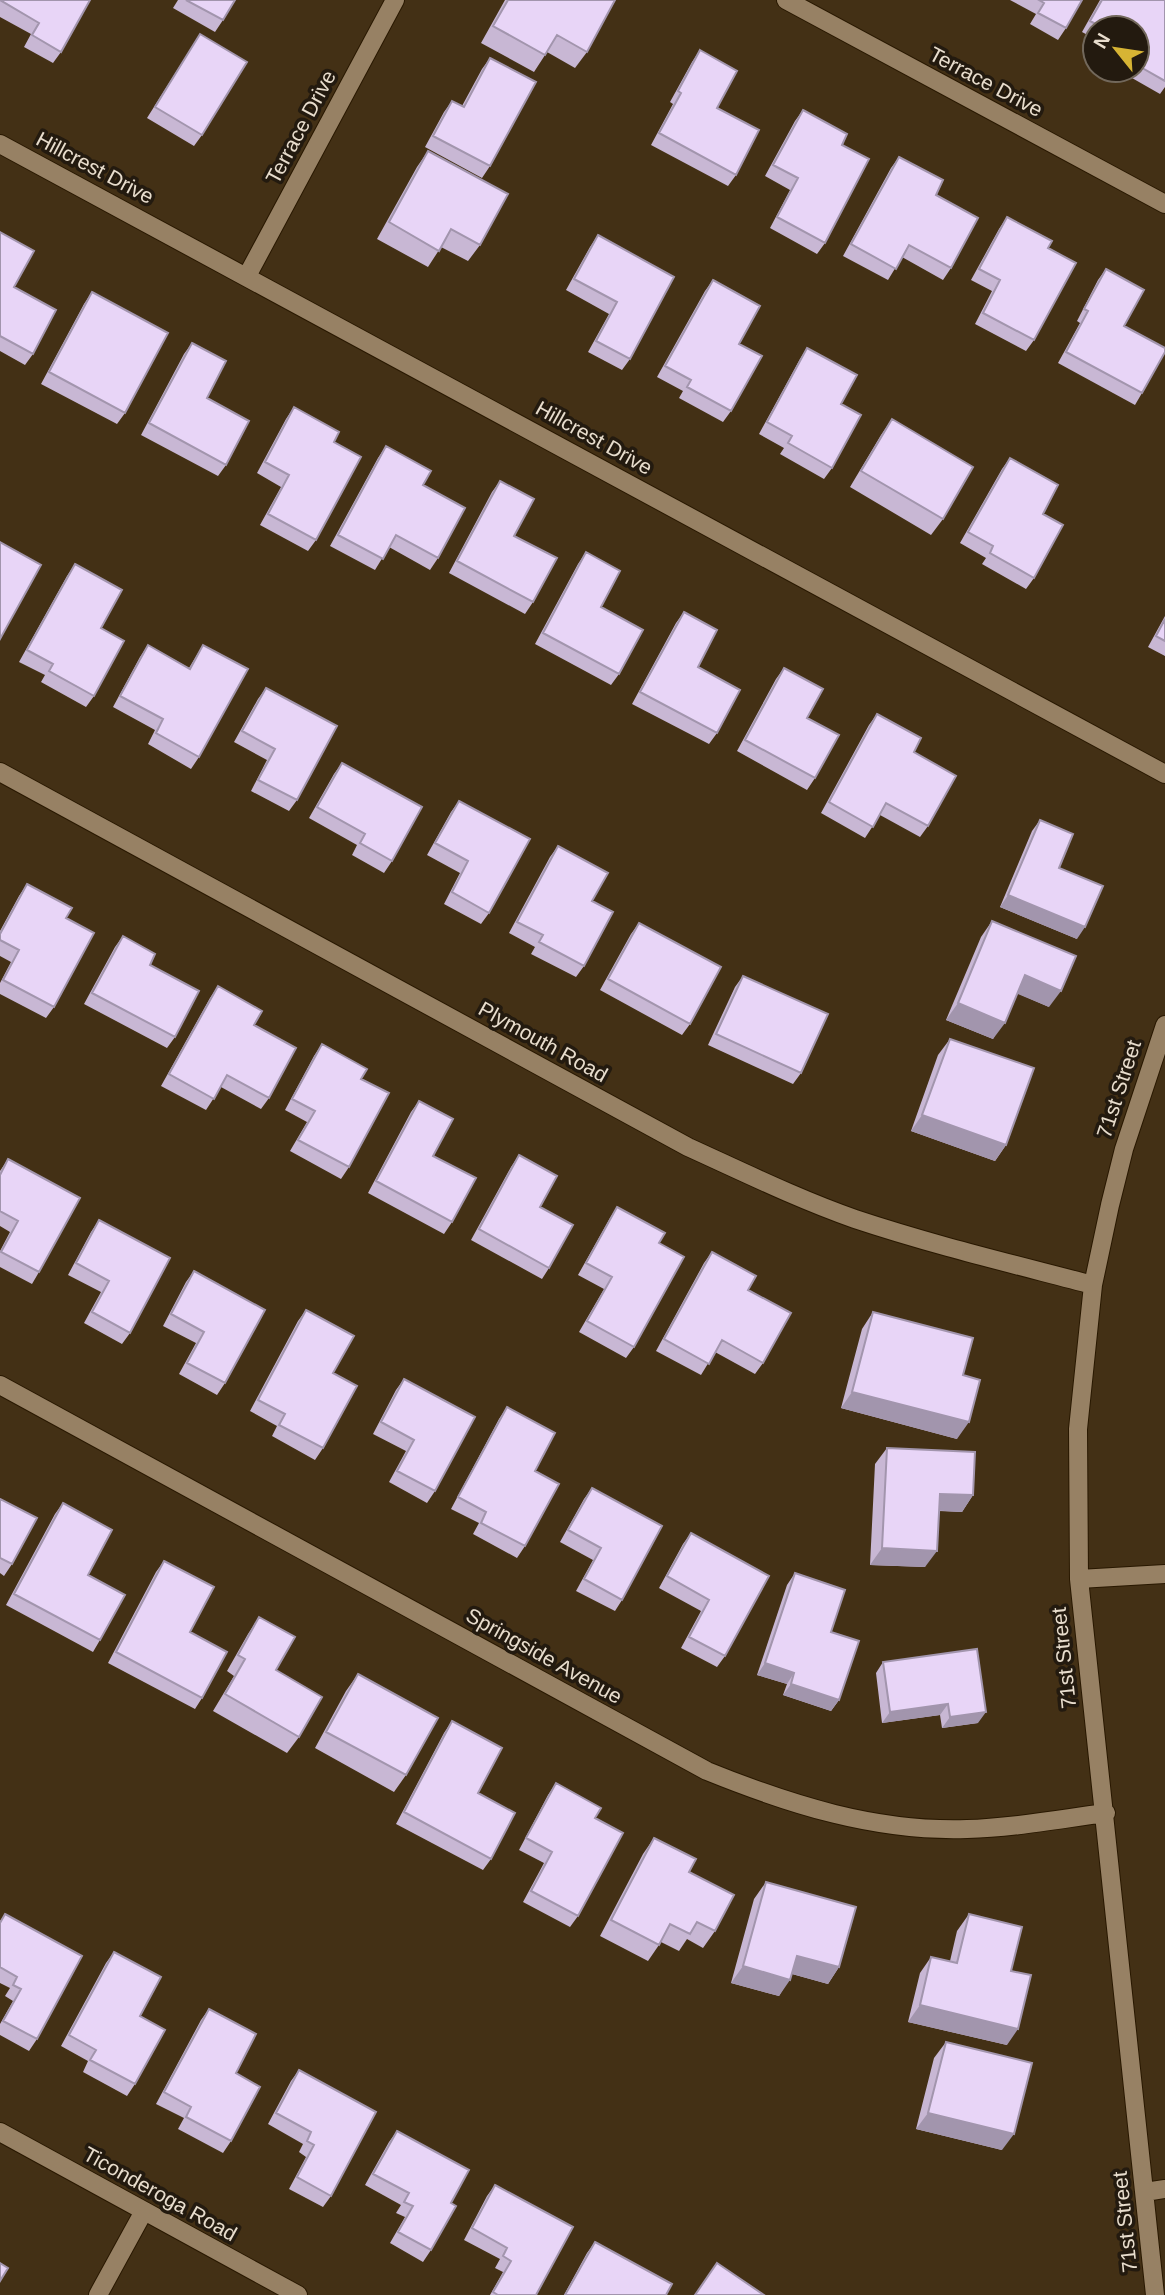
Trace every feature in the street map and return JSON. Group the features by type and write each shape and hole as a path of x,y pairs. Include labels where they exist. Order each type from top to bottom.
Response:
{"street":[{"name":"Terrace Drive","path":"247,276 395,0"},
{"name":"Terrace Drive","path":"786,0 1165,204"},
{"name":"Hillcrest Drive","path":"0,144 1165,774"},
{"name":"Plymouth Road","path":"0,772 688,1147 772,1186 853,1218 927,1242 1093,1285"},
{"name":"71st Street","path":"1155,2295 1079,1579 1078,1429 1093,1285 1124,1149 1165,1025"},
{"name":"Springside Avenue","path":"0,1385 707,1771 776,1799 817,1811 890,1825 967,1829 1106,1814"},
{"path":"1079,1579 1165,1574"},
{"name":"Ticonderoga Road","path":"0,2132 298,2295"},
{"path":"1145,2192 1165,2189"},
{"path":"98,2295 144,2211"}],"building":[{"path":"0,0 90,0 61,52 32,35 39,23"},
{"path":"186,0 235,0 223,20"},
{"path":"508,0 615,0 587,52 557,35 545,55 493,26"},
{"path":"1039,0 1082,0 1066,28 1038,13 1044,3"},
{"path":"1102,0 1165,0 1165,81 1151,73 1151,14 1094,14"},
{"path":"200,34 247,62 202,135 155,107"},
{"path":"700,50 737,71 717,108 759,130 736,175 659,133"},
{"path":"490,58 536,82 490,166 433,136 452,101 464,107"},
{"path":"803,110 847,134 842,145 869,159 825,243 777,217 798,178 773,165"},
{"path":"428,151 508,194 480,245 451,229 439,251 389,222"},
{"path":"899,157 943,180 936,195 978,218 951,268 909,245 896,269 851,244"},
{"path":"1007,217 1052,241 1048,248 1076,263 1034,340 983,313 1000,280 979,269"},
{"path":"0,232 34,251 14,287 56,310 33,354 0,336"},
{"path":"598,235 674,277 630,359 596,341 617,302 574,279"},
{"path":"1106,269 1144,290 1124,326 1165,348 1142,393 1066,352 1088,311 1084,309"},
{"path":"713,280 760,306 739,344 762,356 731,411 687,387 691,380 665,366"},
{"path":"92,292 168,333 125,413 49,372"},
{"path":"192,343 226,361 207,398 249,421 226,465 149,423"},
{"path":"807,348 857,375 841,404 861,415 832,468 788,443 792,436 767,422"},
{"path":"294,407 339,432 334,442 361,457 316,540 268,514 289,475 265,462"},
{"path":"892,419 973,467 943,519 861,471"},
{"path":"386,446 431,471 423,485 465,508 438,558 396,535 383,559 338,535"},
{"path":"1010,458 1058,485 1043,514 1063,525 1034,578 990,553 993,546 968,532"},
{"path":"500,481 534,499 514,536 557,558 533,602 457,561"},
{"path":"0,542 41,565 0,639"},
{"path":"586,552 620,571 601,607 643,630 619,674 543,633"},
{"path":"75,564 122,590 101,628 124,641 94,696 49,671 53,664 27,650"},
{"path":"684,612 717,630 698,667 740,690 717,733 640,692"},
{"path":"1165,619 1165,641 1156,636"},
{"path":"148,645 190,669 203,645 248,669 199,757 156,733 163,719 120,696"},
{"path":"784,668 823,689 807,718 839,735 815,778 745,740"},
{"path":"266,688 337,726 297,800 258,780 275,749 242,731"},
{"path":"877,714 921,738 914,752 956,776 928,826 886,803 873,827 829,802"},
{"path":"342,763 422,807 392,861 360,843 365,834 317,807"},
{"path":"459,801 530,839 489,913 452,892 468,861 435,843"},
{"path":"1040,820 1073,834 1059,868 1103,886 1085,927 1008,895"},
{"path":"558,846 608,873 592,901 613,912 584,966 539,942 543,935 517,922"},
{"path":"27,884 72,908 66,918 94,933 54,1007 3,980 19,950 0,940 0,934"},
{"path":"992,921 1076,956 1061,991 1025,975 1005,1023 958,1003"},
{"path":"639,923 721,967 690,1024 608,979"},
{"path":"123,936 155,954 150,965 199,991 175,1037 92,993"},
{"path":"743,976 828,1014 801,1073 716,1034"},
{"path":"218,986 262,1011 254,1025 296,1048 269,1098 227,1075 214,1099 169,1074"},
{"path":"950,1039 1034,1068 1006,1145 922,1115"},
{"path":"322,1044 367,1069 361,1079 389,1093 349,1167 298,1140 315,1111 292,1099"},
{"path":"419,1101 453,1119 433,1156 476,1178 452,1222 376,1181"},
{"path":"519,1155 557,1176 540,1207 573,1225 549,1268 479,1229"},
{"path":"8,1159 80,1198 39,1272 1,1252 18,1221 0,1211 0,1175"},
{"path":"617,1207 665,1233 659,1243 684,1257 634,1347 587,1321 612,1277 586,1263"},
{"path":"99,1220 170,1258 130,1333 92,1312 109,1281 76,1263"},
{"path":"712,1252 756,1276 748,1290 791,1313 763,1363 722,1340 709,1364 664,1339"},
{"path":"194,1271 265,1310 225,1383 187,1363 204,1332 171,1314"},
{"path":"306,1310 354,1336 333,1373 357,1386 323,1448 279,1425 285,1414 258,1400"},
{"path":"873,1312 973,1338 963,1375 980,1380 969,1422 852,1392"},
{"path":"404,1379 475,1417 435,1491 397,1471 414,1440 381,1422"},
{"path":"507,1407 555,1433 535,1471 559,1484 525,1546 481,1523 486,1512 458,1497"},
{"path":"887,1448 975,1452 973,1495 940,1494 937,1551 882,1548"},
{"path":"592,1488 662,1526 622,1600 584,1579 601,1548 568,1530"},
{"path":"0,1499 37,1518 12,1564 0,1558"},
{"path":"63,1503 112,1530 88,1575 125,1595 100,1640 14,1594"},
{"path":"691,1533 769,1576 725,1656 689,1637 709,1600 667,1576"},
{"path":"164,1561 214,1587 190,1632 227,1652 202,1698 116,1652"},
{"path":"795,1573 845,1590 831,1632 859,1641 839,1700 791,1684 794,1673 765,1663"},
{"path":"259,1617 295,1637 276,1670 322,1697 299,1737 225,1694 245,1659 238,1655"},
{"path":"977,1649 986,1712 950,1717 948,1704 890,1712 883,1662"},
{"path":"358,1674 438,1718 406,1775 326,1732"},
{"path":"452,1721 502,1748 478,1793 515,1813 491,1859 404,1812"},
{"path":"556,1783 601,1808 595,1818 623,1833 578,1916 531,1891 552,1852 526,1838"},
{"path":"654,1838 696,1859 689,1872 734,1895 715,1931 697,1922 690,1934 670,1924 659,1945 611,1920"},
{"path":"766,1882 856,1907 839,1967 797,1956 790,1980 743,1966"},
{"path":"5,1914 82,1956 37,2039 3,2021 21,1989 13,1985 17,1977 0,1967 0,1923"},
{"path":"969,1914 1022,1927 1011,1971 1031,1975 1018,2029 920,2005 931,1957 957,1963"},
{"path":"114,1952 161,1977 140,2016 165,2030 135,2084 90,2060 96,2050 69,2035"},
{"path":"209,2009 256,2034 236,2073 260,2087 231,2141 186,2117 191,2107 164,2092"},
{"path":"946,2042 1032,2063 1014,2134 928,2113"},
{"path":"299,2070 376,2112 331,2196 297,2177 314,2145 307,2141 311,2132 276,2113"},
{"path":"397,2131 469,2170 451,2203 456,2206 431,2250 398,2232 413,2206 404,2202 409,2193 373,2174"},
{"path":"495,2185 573,2227 536,2295 498,2295 493,2292 511,2261 503,2256 507,2248 472,2228"},
{"path":"595,2242 672,2284 666,2295 565,2295"},
{"path":"0,2263 8,2268 0,2281"},
{"path":"717,2263 764,2295 695,2295"}]}
